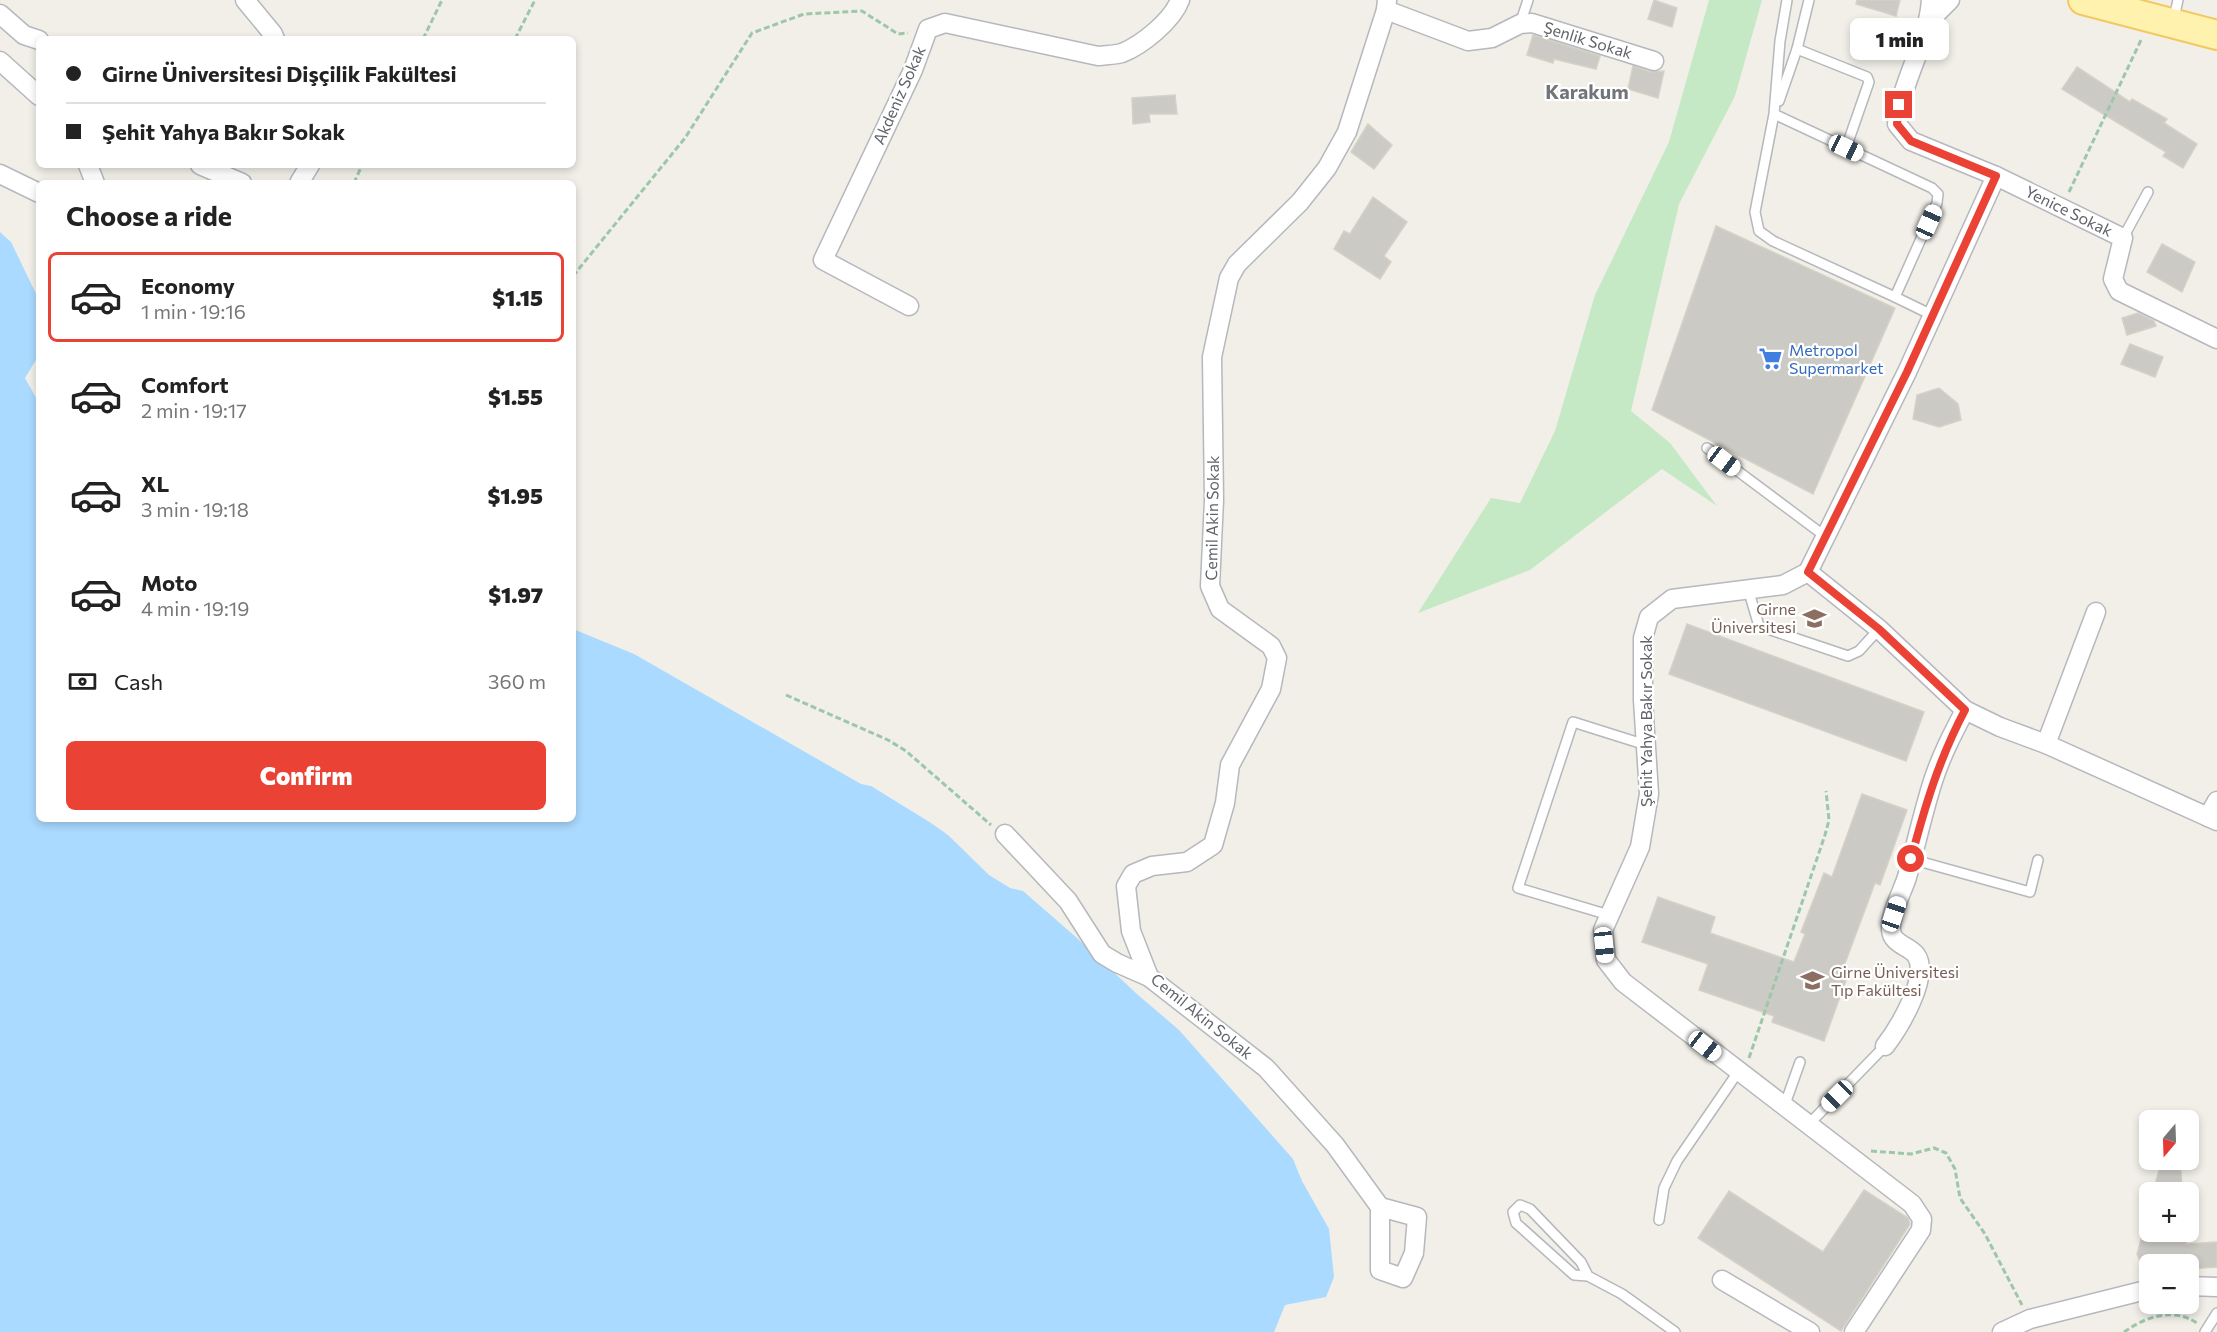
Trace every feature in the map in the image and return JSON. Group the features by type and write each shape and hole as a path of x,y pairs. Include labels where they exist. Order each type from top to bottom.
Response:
{"main road":[{"path":"2089,1 2167,14 2217,35"}],"street":[{"path":"245,0 274,36"},
{"name":"Akdeniz Sokak","path":"909,306 823,260 913,70 928,29 945,23 1098,56 1121,53 1157,30 1180,0"},
{"path":"1931,0 1930,20 1899,105 1897,124 1911,141 1996,176 1907,372 1808,572 1879,629 1965,710 2000,727 2214,813"},
{"path":"1930,20 1950,0"},
{"name":"Şenlik Sokak","path":"1386,5 1468,41 1492,38 1520,24 1532,23 1654,61"},
{"name":"Cemil Akin Sokak","path":"1380,1207 1335,1145 1266,1068 1149,977 1131,931 1126,886 1133,874 1152,866 1187,862 1213,845 1226,804 1230,765 1271,689 1277,658 1272,646 1220,609 1210,586 1214,500 1212,357 1230,278 1237,264 1300,202 1327,168 1347,132 1386,5"},
{"path":"0,14 24,35 36,39"},
{"path":"0,61 36,93"},
{"path":"207,168 235,180"},
{"path":"0,174 36,192"},
{"name":"Yenice Sokak","path":"1996,176 2124,238 2113,279 2119,291 2217,339"},
{"name":"Şehit Yahya Bakır Sokak","path":"1808,572 1783,585 1672,599 1649,616 1643,638 1643,700 1649,794 1640,847 1603,930 1606,960 1623,982 1912,1204 1922,1219 1921,1230 1854,1332"},
{"path":"2046,744 2097,612"},
{"path":"1885,1046 1902,1020 1917,988 1920,972 1916,956 1894,938 1891,930 1934,779 1951,736 1965,710"},
{"path":"1005,834 1068,901 1102,954 1149,977"},
{"path":"1722,1280 1810,1332"},
{"path":"2199,1287 2217,1287"},
{"path":"2002,1332 2139,1291"}],"lane":[{"path":"1520,24 1528,0"},
{"path":"1787,0 1780,40 1774,114 1755,212 1760,231 1773,241 1932,315"},
{"path":"1774,114 1797,49 1809,0"},
{"path":"1797,49 1867,77 1869,82 1846,148"},
{"path":"1774,114 1932,188 1938,194 1937,203 1895,297"},
{"path":"2124,238 2148,192"},
{"path":"1707,448 1826,537"},
{"path":"1748,589 1759,626 1848,656 1859,651 1879,629"},
{"path":"1609,915 1518,888 1573,722 1646,745"},
{"path":"1911,859 2030,892 2038,860"},
{"path":"1808,1125 1885,1046"},
{"path":"1784,1107 1800,1062"},
{"path":"1659,1220 1664,1188 1677,1161 1741,1074"},
{"path":"1588,1276 1581,1262 1530,1209 1520,1205 1513,1212 1516,1222 1574,1275 1588,1276 1622,1294 1675,1332"},
{"path":"2206,1330 2217,1313"}],"path":[{"path":"424,36 442,0"},
{"path":"517,36 535,0"},
{"path":"576,272 685,138 752,33 804,14 862,11 898,34 928,29"},
{"path":"2062,208 2167,14"},
{"path":"786,695 888,740 906,751 989,824 1005,834"},
{"path":"1741,1074 1825,835 1829,820 1826,791"},
{"path":"1838,1148 1911,1154 1934,1148 1946,1153 1955,1169 1960,1198 1985,1234 2025,1326"},
{"path":"2124,1332 2145,1318 2169,1314 2193,1320 2206,1330"}],"green space":[{"path":"1709,0 1762,0 1735,96 1679,204 1631,411 1670,443 1717,506 1662,469 1530,570 1418,613 1491,498 1520,503 1555,431 1595,295 1669,142"}],"water":[{"path":"0,232 11,242 36,294 36,360 25,378 36,398 36,822 576,822 576,630 634,654 861,784 871,786 948,835 989,875 1010,888 1023,891 1179,1030 1293,1159 1302,1181 1329,1229 1334,1277 1326,1297 1285,1305 1274,1332 0,1332"}],"building":[{"path":"1654,0 1677,8 1672,27 1648,19"},
{"path":"1857,0 1900,0 1896,16 1856,4"},
{"path":"1533,35 1600,56 1596,69 1554,59 1553,63 1527,55"},
{"path":"1633,66 1651,72 1664,71 1658,98 1628,89"},
{"path":"2077,67 2130,102 2132,99 2167,119 2164,123 2197,144 2183,168 2163,156 2166,152 2062,89"},
{"path":"1175,95 1177,114 1149,114 1150,122 1133,124 1132,98"},
{"path":"1368,124 1392,145 1374,169 1351,152"},
{"path":"1373,197 1407,222 1384,256 1391,262 1380,279 1334,249 1344,231 1350,234"},
{"name":"Metropol Supermarket","path":"1716,226 1895,308 1813,494 1652,410"},
{"path":"2162,244 2195,262 2182,292 2147,272"},
{"path":"2138,313 2154,321 2156,326 2127,335 2122,318"},
{"path":"2130,344 2163,357 2155,377 2121,364"},
{"path":"1939,388 1958,404 1961,420 1939,427 1913,419 1917,395"},
{"path":"1687,624 1924,712 1906,761 1669,674"},
{"path":"1862,794 1907,810 1880,885 1875,883 1844,966 1850,969 1824,1041 1772,1022 1774,1016 1699,990 1708,964 1642,942 1658,897 1715,917 1710,933 1794,962 1805,934 1801,932 1824,873 1832,877"},
{"path":"2159,1170 2181,1171 2182,1182 2156,1182"},
{"path":"1864,1190 1908,1218 1910,1224 1841,1331 1698,1238 1729,1191 1823,1252"},
{"path":"2140,1242 2186,1242 2186,1244 2217,1242 2217,1267 2199,1268 2199,1254 2139,1254 2139,1259 2137,1254"}],"place":[{"name":"Metropol Supermarket","path":"1771,359"},
{"name":"Girne Üniversitesi","path":"1814,618"},
{"name":"Girne Üniversitesi Tıp Fakültesi","path":"1813,981"}],"district":[{"name":"Karakum","path":"1587,92"}],"route":[{"path":"1899,105 1897,124 1911,141 1996,176 1907,372 1808,572 1879,629 1965,710 1951,736 1934,779 1911,859"}]}
